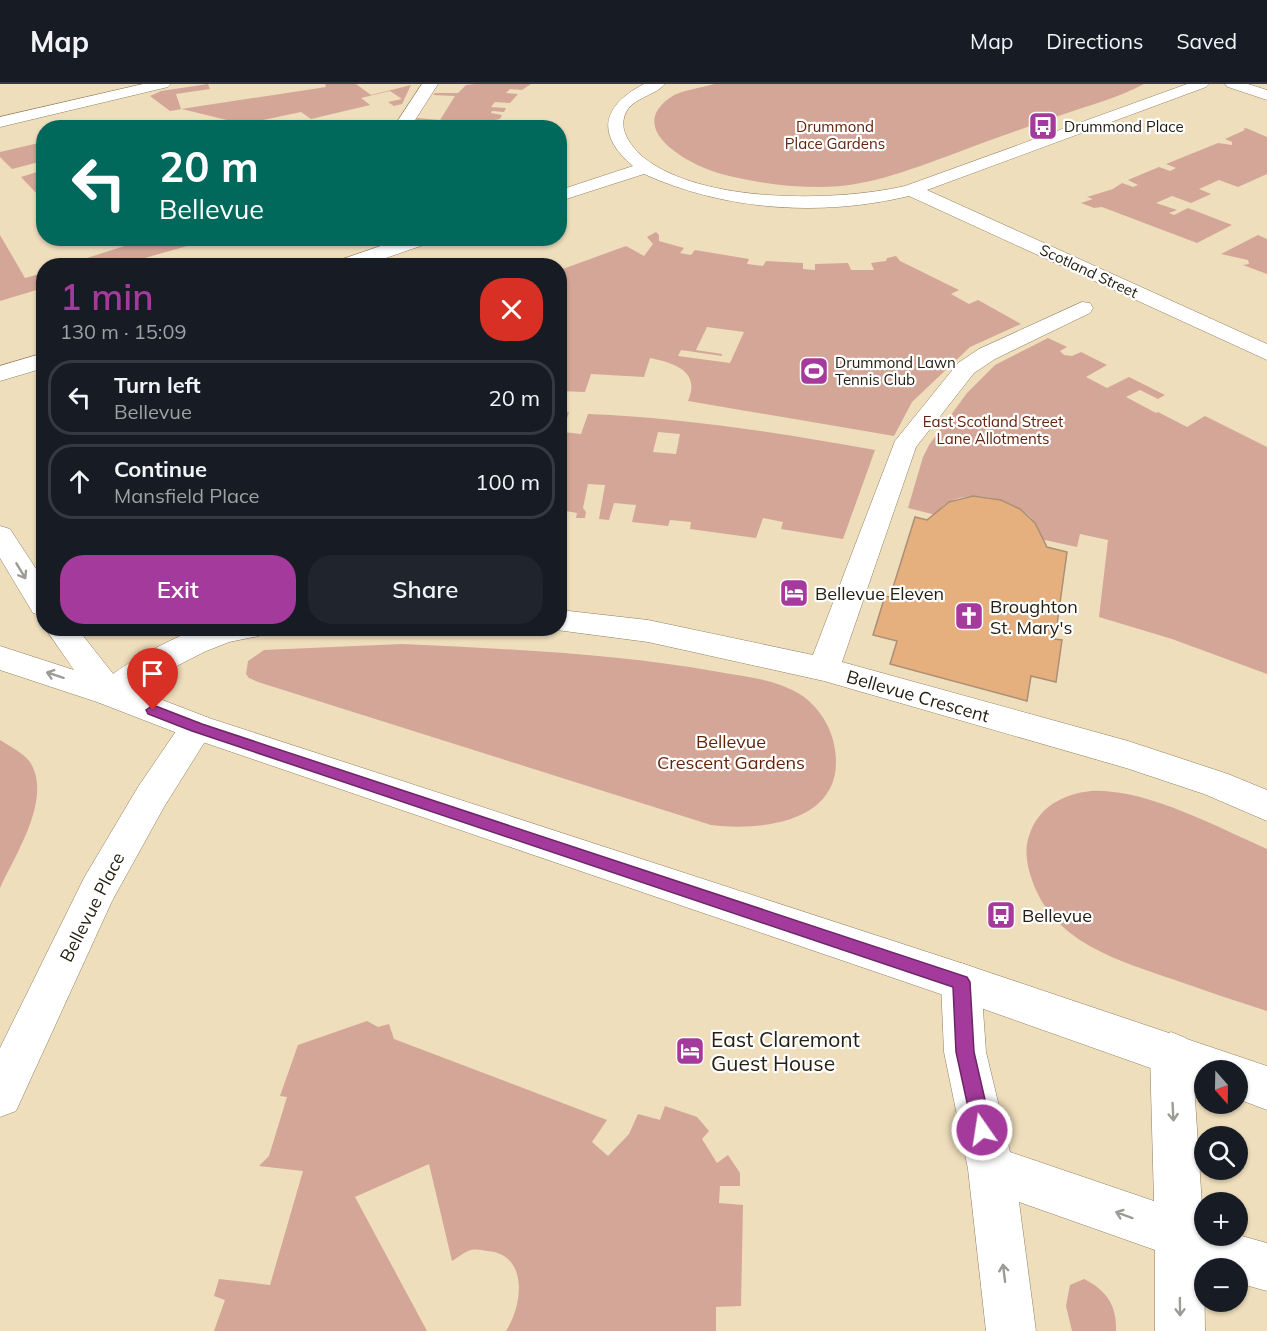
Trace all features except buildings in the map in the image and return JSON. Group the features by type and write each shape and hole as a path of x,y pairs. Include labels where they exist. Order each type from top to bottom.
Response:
{"street":[{"path":"4,116 163,84"},
{"path":"406,120 430,84"},
{"path":"657,84 631,98 621,109 614,124 617,139 624,150 646,168 710,192 757,200 801,202 847,201 883,197 911,190 1201,84"},
{"path":"1233,84 1267,95"},
{"path":"567,194 646,168"},
{"name":"Scotland Street","path":"911,190 1267,353"},
{"path":"364,258 401,246"},
{"path":"824,669 903,446 966,368 987,354 1082,308"},
{"path":"0,374 36,363"},
{"path":"0,535 36,593"},
{"name":"Bellevue Crescent","path":"567,622 648,631 824,669 1128,755 1216,784 1267,806"},
{"path":"66,636 110,693"},
{"path":"110,693 161,659 213,636"},
{"path":"0,657 110,693 197,727 1194,1061"},
{"name":"Bellevue Place","path":"0,1095 98,890 151,797 197,727"},
{"path":"961,982 965,1052 991,1169 1011,1331"},
{"path":"1171,1053 1179,1234 1180,1331"},
{"path":"1248,1081 1267,1088"},
{"path":"991,1169 1179,1234 1237,1259 1267,1267"}],"green space":[{"path":"208,84 210,89 176,94 181,109 326,87 325,84 356,84 371,95 411,85 402,104 394,106 388,102 402,99 390,91 361,98 370,105 311,119 301,112 263,120 227,120 182,109 170,111 150,96 161,91"},
{"path":"531,84 522,90 510,89 506,93 518,94 510,103 495,102 491,107 506,108 504,112 492,111 491,113 502,115 500,119 440,120 455,96 433,95 435,93 458,93 466,85"},
{"name":"Drummond Place Gardens","path":"714,84 1144,84 1110,99 901,172 854,184 821,187 769,183 718,173 691,162 666,144 657,133 654,121 658,109 675,95"},
{"path":"417,118 440,120 416,120"},
{"path":"1246,128 1267,137 1267,174 1238,187 1219,180 1199,189 1211,194 1191,203 1172,196 1156,203 1177,210 1169,213 1174,215 1188,208 1232,225 1197,243 1102,207 1094,208 1081,203 1093,199 1087,197 1113,189 1122,183 1133,187 1138,185 1128,180 1159,167 1170,171 1176,168 1166,164 1218,143 1232,145 1232,142 1225,139"},
{"path":"36,144 36,163 12,169 0,157 0,152"},
{"path":"36,172 36,193 21,177"},
{"path":"656,232 659,235 659,241 684,248 680,253 691,255 695,250 749,259 747,264 763,266 766,261 803,263 803,269 815,270 815,264 848,263 851,270 874,270 871,263 886,261 887,258 896,256 900,261 959,290 951,294 969,304 978,300 1021,324 970,347 912,402 894,436 688,401 691,382 683,370 650,358 644,377 591,374 585,392 567,391 567,267 626,246 644,256 653,244 647,237","holes":["707,327 744,332 730,363 678,356 681,350 722,356 722,354 696,350"]},
{"path":"0,235 25,278 36,275 36,290 0,301"},
{"path":"1258,235 1267,239 1267,274 1243,265 1249,264 1248,260 1221,254"},
{"path":"125,246 187,246 145,258 87,258"},
{"name":"East Scotland Street Lane Allotments","path":"1048,338 1067,347 1060,351 1064,355 1072,356 1081,352 1107,365 1086,377 1107,388 1129,377 1165,395 1158,399 1140,390 1126,397 1156,413 1187,427 1205,416 1267,447 1267,674 1172,639 1099,617 1108,540 1080,534 1077,547 1040,539 1036,525 1026,513 1012,504 994,498 976,496 959,498 945,504 936,515 908,508 923,457 929,445 967,393 995,365"},
{"path":"588,414 732,427 875,450 843,539 781,529 783,522 763,518 756,538 690,529 691,522 670,520 668,526 632,522 636,505 614,503 609,520 599,519 605,485 588,484 583,508 586,512 585,518 576,518 577,513 567,511 567,432 581,434","holes":["658,432 680,434 676,454 653,452"]},
{"name":"Bellevue Crescent Gardens","path":"402,644 640,660 750,677 789,688 810,702 828,726 833,740 836,767 831,788 818,803 801,815 780,822 734,827 711,825 258,682 246,674 248,661 264,650"},
{"path":"0,740 20,752 30,762 36,776 37,792 35,809 29,826 0,888"},
{"path":"1091,791 1112,792 1157,802 1204,820 1267,849 1267,1011 1109,956 1071,934 1055,919 1042,901 1032,880 1027,858 1027,841 1033,826 1045,810 1061,799"},
{"path":"367,1021 378,1027 389,1024 394,1039 607,1120 592,1142 608,1156 629,1134 638,1114 660,1120 665,1106 697,1117 709,1131 702,1139 717,1163 728,1155 740,1173 740,1186 720,1186 719,1203 743,1205 741,1306 716,1307 716,1331 506,1331 512,1320 519,1295 516,1271 510,1261 501,1254 480,1250 468,1251 452,1261 429,1164 355,1197 427,1331 214,1331 225,1300 214,1296 219,1279 270,1285 303,1171 259,1166 269,1156 287,1097 280,1096 298,1045"},
{"path":"1084,1279 1092,1283 1109,1299 1115,1313 1116,1331 1072,1331 1066,1306 1070,1285"}],"place":[{"name":"Drummond Place","path":"1043,126"},
{"name":"Drummond Lawn Tennis Club","path":"814,371"},
{"name":"Bellevue Eleven","path":"794,593"},
{"name":"Broughton St. Mary's","path":"969,616"},
{"name":"Bellevue","path":"1001,915"},
{"name":"East Claremont Guest House","path":"690,1051"}],"route":[{"path":"153,710 197,727 961,982 965,1052 982,1130"}]}
